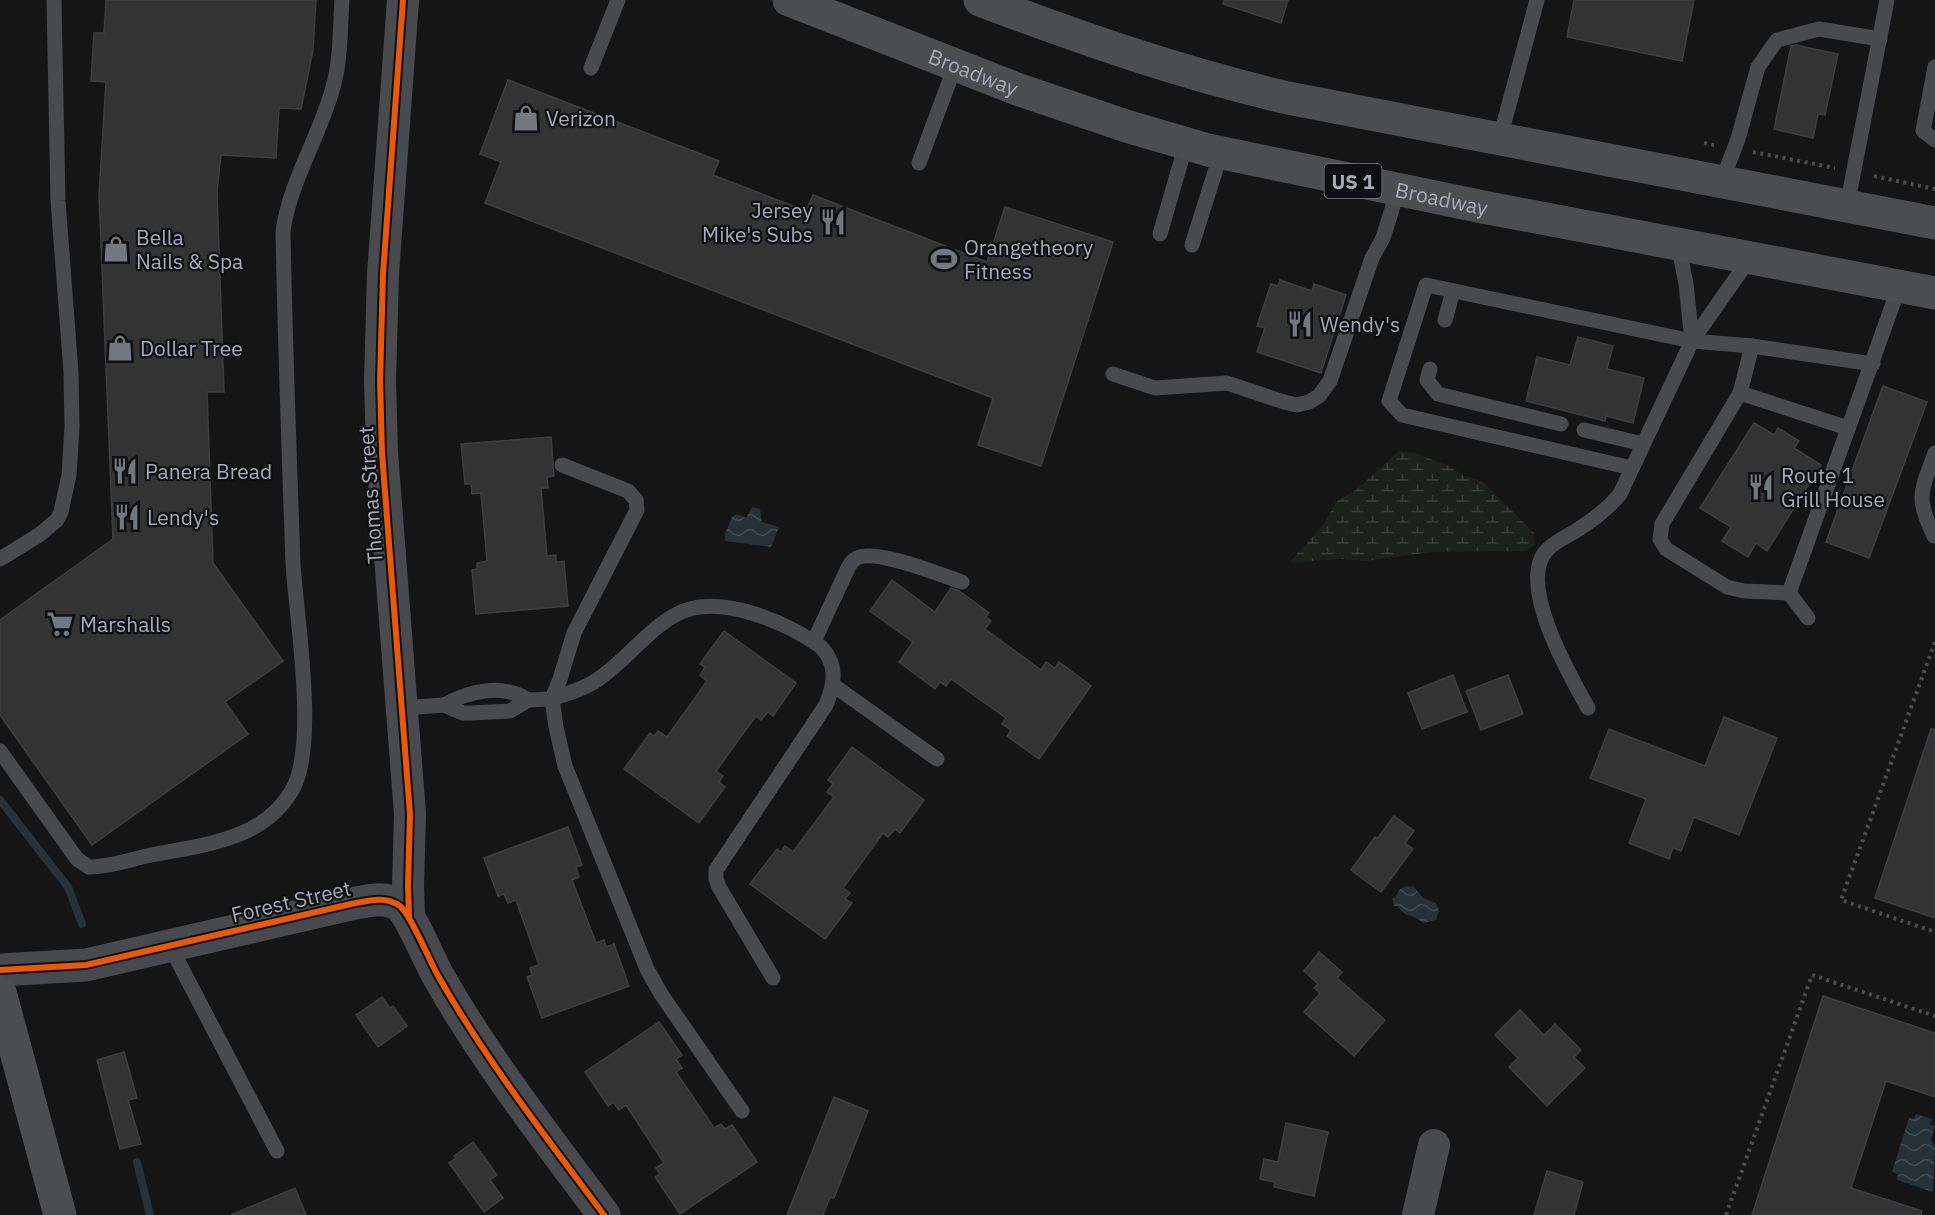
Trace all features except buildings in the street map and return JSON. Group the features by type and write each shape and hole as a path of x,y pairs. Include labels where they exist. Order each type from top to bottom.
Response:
{"highway":[{"name":"Broadway","path":"789,0 955,66 1085,112 1221,153 1398,190 1935,293"},
{"path":"980,0 1063,32 1215,81 1288,98 1935,223"}],"main road":[{"path":"0,992 60,1215"}],"street":[{"name":"Thomas Street","path":"403,0 383,274 380,381 382,453 410,814 409,916"},
{"name":"Forest Street","path":"0,970 77,966 378,899 398,905 409,916"},
{"path":"409,916 426,954 486,1053 604,1215"},
{"path":"1418,1215 1434,1145"}],"lane":[{"path":"0,559 39,535 57,520 61,512 69,475 72,427 71,372 58,201 54,0"},
{"path":"0,751 76,859 89,867 228,839 266,821 293,790 303,754 305,717 294,565 283,231 289,204 334,86 342,0"},
{"path":"591,68 618,0"},
{"path":"1500,138 1537,0"},
{"path":"1847,206 1887,0"},
{"path":"1722,181 1735,149 1758,67 1777,40 1819,29 1880,39"},
{"path":"919,163 955,66"},
{"path":"1935,67 1923,131 1935,140"},
{"path":"1160,234 1186,144"},
{"path":"1192,245 1221,153"},
{"path":"1113,374 1155,388 1224,383 1291,404 1303,404 1315,399 1324,392 1329,381 1372,258 1383,238 1398,190"},
{"path":"1678,244 1686,284 1692,341"},
{"path":"1588,708 1565,666 1540,601 1538,570 1546,551 1609,508 1620,494 1692,341 1750,258"},
{"path":"1632,468 1402,415 1389,401 1426,285 1692,341 1752,346 1873,364"},
{"path":"1789,593 1873,364 1899,286"},
{"path":"1445,320 1453,291"},
{"path":"1752,346 1740,393 1662,524 1660,539 1666,549 1727,587 1744,591 1789,593"},
{"path":"1430,369 1427,380 1438,394 1561,424"},
{"path":"1740,393 1848,428"},
{"path":"1584,430 1643,444"},
{"path":"1934,536 1921,502 1924,481 1935,453"},
{"path":"561,465 628,491 636,500 638,510 574,633 552,699 565,766 647,969 661,994 742,1111"},
{"path":"814,641 848,568 856,558 869,555 886,558 962,582"},
{"path":"1789,593 1808,618"},
{"path":"402,708 444,705 466,694 504,691 516,693 528,700 552,699 573,692 594,682 672,618 690,610 710,607 761,615 814,641 827,652 832,661 833,685 826,705 716,870 719,887 773,978"},
{"path":"833,685 937,759"},
{"path":"170,946 277,1152"}],"path":[{"path":"1704,143 1854,171 1935,189"},
{"path":"1935,642 1841,900 1935,932"},
{"path":"1726,1215 1812,975 1935,1016"}],"green space":[{"path":"1399,451 1412,452 1447,465 1464,476 1483,482 1534,533 1534,545 1526,551 1431,552 1366,561 1339,559 1289,563 1323,525 1336,502 1356,490"}],"water":[{"path":"752,507 760,509 762,522 779,527 771,547 725,541 725,534 732,517 737,514 746,518"},
{"path":"1407,886 1414,887 1423,898 1436,903 1439,911 1436,920 1423,923 1394,906 1392,898 1395,898 1400,889"},
{"path":"1916,1114 1932,1119 1930,1125 1935,1126 1931,1140 1935,1147 1933,1192 1897,1180 1898,1174 1892,1172 1909,1118 1914,1119"}],"waterway":[{"path":"0,800 68,887 82,924"},
{"path":"137,1162 150,1215"}],"cycle path":[{"path":"403,0 383,274 380,381 382,453 410,814 409,916"},
{"path":"0,970 86,965 363,902 382,900 394,903 400,906 409,918 437,974 475,1037 538,1127 604,1215"}],"place":[{"name":"Verizon","path":"526,118"},
{"name":"Jersey Mike's Subs","path":"833,222"},
{"name":"Bella Nails & Spa","path":"116,249"},
{"name":"Orangetheory Fitness","path":"944,259"},
{"name":"Wendy's","path":"1300,324"},
{"name":"Dollar Tree","path":"120,348"},
{"name":"Panera Bread","path":"125,471"},
{"name":"Route 1 Grill House","path":"1761,487"},
{"name":"Lendy's","path":"127,517"},
{"name":"Marshalls","path":"60,624"}]}
